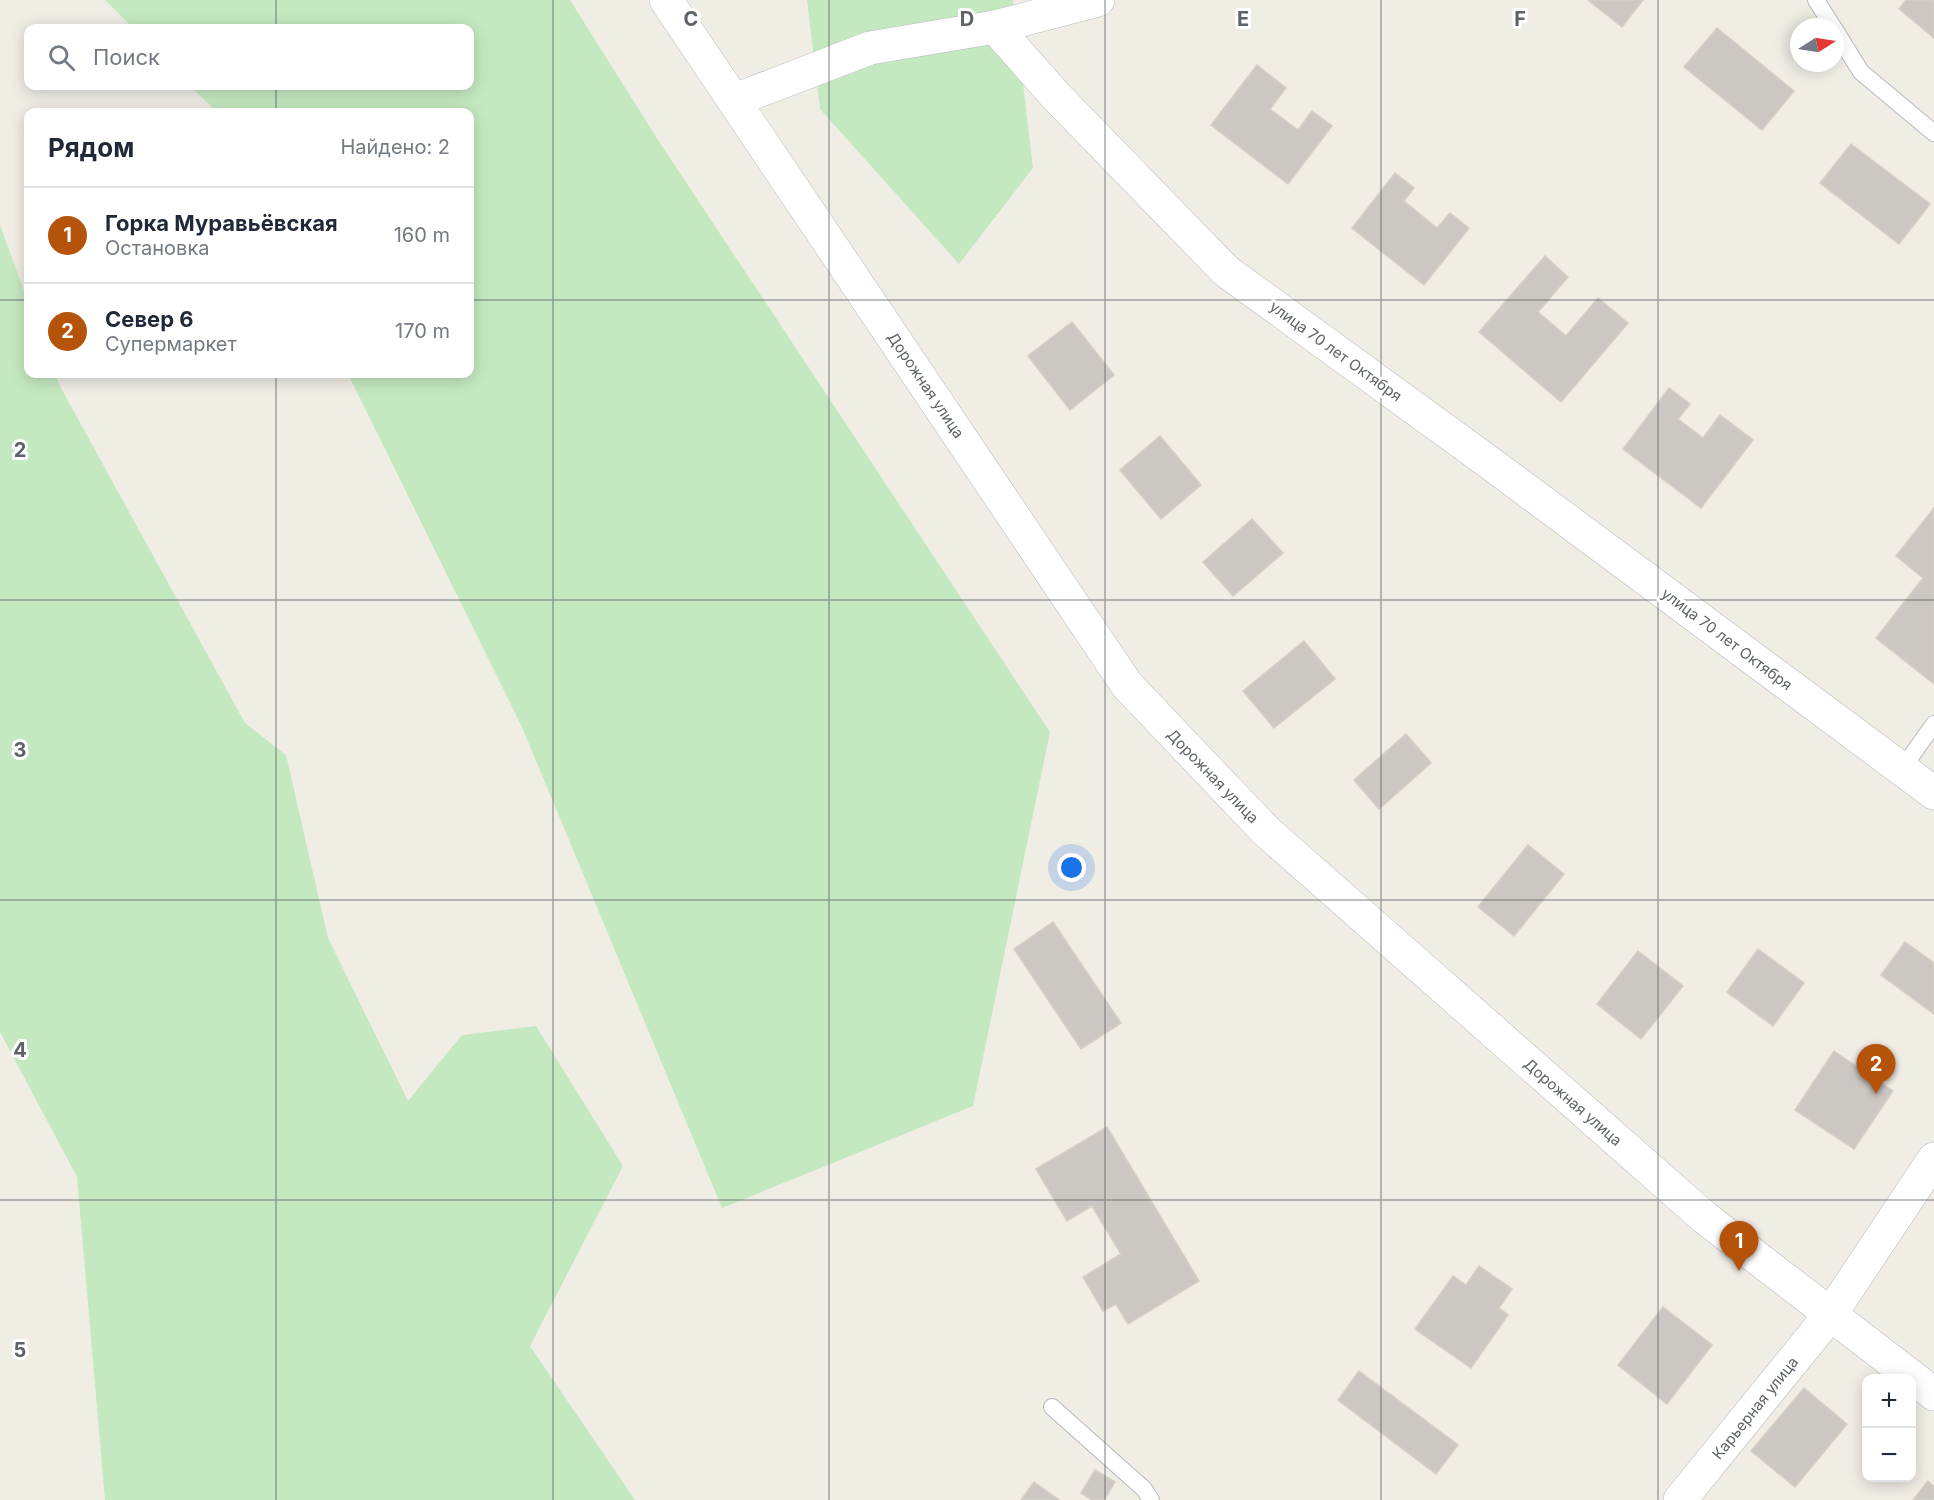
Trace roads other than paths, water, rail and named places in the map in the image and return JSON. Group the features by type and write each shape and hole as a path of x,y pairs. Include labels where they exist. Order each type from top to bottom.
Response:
{"street":[{"name":"Дорожная улица","path":"666,0 1127,685 1275,839 1704,1218 1934,1394"},
{"path":"735,100 870,48 995,27 1098,0"},
{"name":"улица 70 лет Октября","path":"995,27 1055,95 1226,271 1490,463 1934,793"},
{"name":"Карьерная улица","path":"1680,1500 1830,1315 1934,1159"}],"lane":[{"path":"1816,0 1827,18"},
{"path":"1844,45 1861,72 1934,133"},
{"path":"1902,769 1934,724"},
{"path":"1052,1407 1144,1489 1151,1500"}],"place":[{"name":"Север 6","path":"1876,1094"},
{"name":"Горка Муравьёвская","path":"1739,1271"}]}
